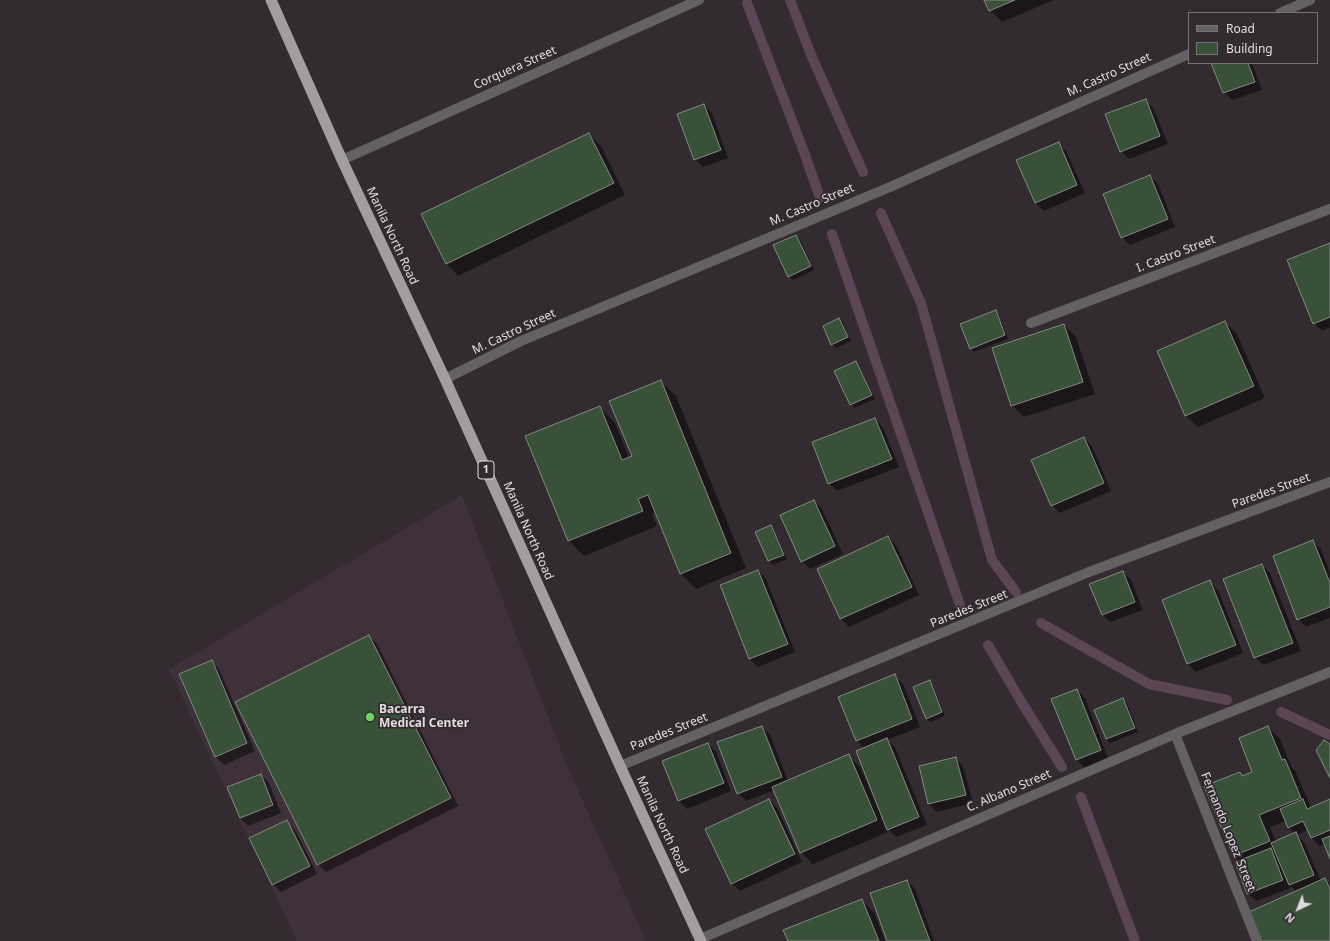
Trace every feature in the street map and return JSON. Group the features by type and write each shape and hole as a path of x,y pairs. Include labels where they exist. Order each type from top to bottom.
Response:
{"highway":[{"name":"Manila North Road","path":"271,0 342,160 445,379 620,766 701,940"}],"street":[{"name":"Corquera Street","path":"342,160 699,0"},
{"path":"1282,12 1310,0"},
{"name":"M. Castro Street","path":"445,379 521,341 890,186 1188,54"},
{"name":"I. Castro Street","path":"1031,322 1330,209"},
{"name":"Paredes Street","path":"620,766 1089,572 1330,482"},
{"name":"C. Albano Street","path":"701,940 1175,734 1330,672"},
{"name":"Fernando Lopez Street","path":"1175,734 1257,941"}],"shaded area":[{"name":"Bacarra Medical Center","path":"462,495 567,766 646,941 297,941 169,669"}],"building":[{"path":"984,0 1015,0 989,11"},
{"path":"1211,64 1248,64 1255,82 1223,93"},
{"path":"1146,99 1160,136 1120,152 1105,114"},
{"path":"704,104 721,150 694,160 677,114"},
{"path":"589,133 614,183 446,264 421,214"},
{"path":"1059,142 1077,185 1035,203 1016,160"},
{"path":"1150,175 1168,219 1121,238 1103,194"},
{"path":"796,235 811,266 788,277 773,245"},
{"path":"1330,243 1330,317 1313,324 1287,260"},
{"path":"996,310 1005,335 970,349 960,324"},
{"path":"839,318 848,337 831,345 823,326"},
{"path":"1225,321 1254,386 1185,416 1157,351"},
{"path":"1064,324 1083,382 1011,406 992,348"},
{"path":"856,361 872,395 850,405 834,371"},
{"path":"661,380 731,553 680,574 648,495 638,499 643,511 568,541 525,436 600,406 622,460 632,456 609,401"},
{"path":"875,418 892,459 828,484 812,442"},
{"path":"1084,437 1104,483 1051,506 1031,460"},
{"path":"814,500 835,546 801,562 780,515"},
{"path":"771,525 784,555 768,561 755,532"},
{"path":"888,536 912,587 840,619 817,569"},
{"path":"1313,540 1330,583 1330,607 1297,620 1273,556"},
{"path":"1262,564 1293,643 1254,658 1223,579"},
{"path":"758,570 788,644 749,659 720,585"},
{"path":"1123,571 1135,602 1102,615 1089,584"},
{"path":"1210,580 1236,645 1187,664 1162,600"},
{"path":"369,635 451,798 317,865 235,702"},
{"path":"212,660 247,743 215,757 179,674"},
{"path":"895,674 912,719 856,741 838,697"},
{"path":"930,680 942,712 926,719 913,687"},
{"path":"1077,689 1101,750 1076,760 1051,699"},
{"path":"1123,698 1135,728 1106,739 1094,710"},
{"path":"762,726 782,777 737,794 717,742"},
{"path":"1268,726 1282,760 1285,759 1301,798 1259,815 1270,841 1233,856 1204,786 1240,772 1242,776 1252,772 1239,738"},
{"path":"887,738 919,817 887,830 856,751"},
{"path":"1324,740 1330,744 1330,778 1316,750"},
{"path":"708,743 724,783 678,801 662,761"},
{"path":"849,754 877,820 800,853 772,787"},
{"path":"956,757 966,795 928,804 919,766"},
{"path":"261,774 273,805 240,818 227,787"},
{"path":"769,799 795,854 731,884 705,829"},
{"path":"1303,799 1307,809 1330,799 1330,830 1311,838 1303,821 1288,828 1280,809"},
{"path":"287,820 310,866 272,885 249,838"},
{"path":"1296,832 1314,875 1289,885 1271,843"},
{"path":"1330,836 1330,859 1322,839"},
{"path":"1271,848 1283,880 1247,894 1235,862"},
{"path":"1325,878 1330,889 1330,941 1262,941 1249,912"},
{"path":"907,880 930,941 887,941 870,893"},
{"path":"862,899 879,941 788,941 783,930"}],"waterway":[{"path":"790,0 812,57 863,172"},
{"path":"747,3 820,198"},
{"path":"881,213 921,303 992,560 1016,592"},
{"path":"832,234 960,605"},
{"path":"1041,623 1149,684 1227,700"},
{"path":"988,645 1062,767"},
{"path":"1281,712 1330,735"},
{"path":"1081,797 1135,941"}],"place":[{"name":"Bacarra Medical Center","path":"370,717"}]}
